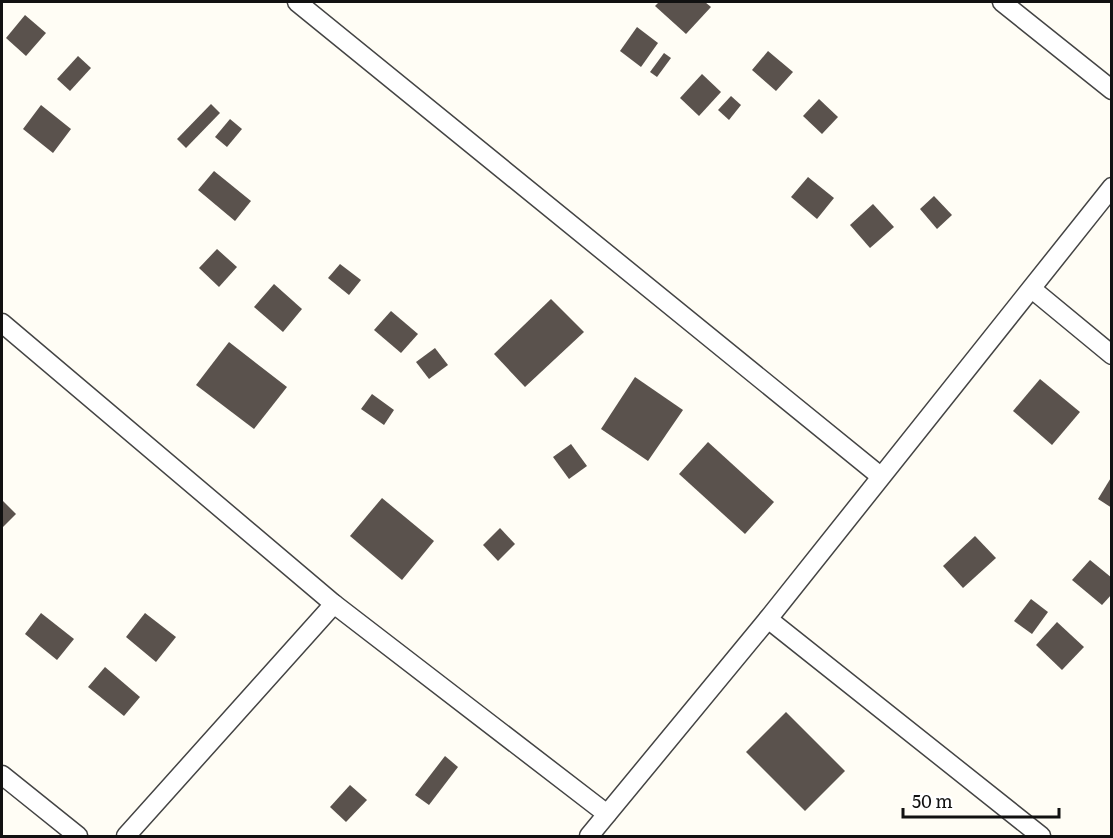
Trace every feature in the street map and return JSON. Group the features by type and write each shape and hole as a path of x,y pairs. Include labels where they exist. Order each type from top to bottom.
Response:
{"street":[{"path":"297,2 879,475"},
{"path":"1002,2 1112,90"},
{"path":"590,837 768,619 879,475 1032,289 1112,187"},
{"path":"1032,289 1112,355"},
{"path":"2,323 334,604 607,814"},
{"path":"126,837 334,604"},
{"path":"768,619 1041,837"},
{"path":"2,776 78,837"}],"building":[{"path":"659,2 705,2 711,7 686,34 655,6"},
{"path":"25,15 46,33 26,56 6,38"},
{"path":"637,27 658,43 641,67 620,51"},
{"path":"768,51 793,72 776,91 752,70"},
{"path":"664,53 671,58 657,77 650,72"},
{"path":"78,56 91,68 70,91 57,79"},
{"path":"702,74 721,92 699,116 680,98"},
{"path":"731,96 741,105 729,120 718,110"},
{"path":"819,99 838,117 822,134 803,116"},
{"path":"211,104 220,113 186,148 177,139"},
{"path":"41,105 71,129 53,153 23,129"},
{"path":"230,119 242,129 227,147 215,137"},
{"path":"214,171 251,201 235,221 198,190"},
{"path":"808,177 834,198 817,219 791,197"},
{"path":"934,196 952,215 937,229 920,209"},
{"path":"873,204 894,227 870,248 850,225"},
{"path":"217,249 237,267 219,287 199,268"},
{"path":"340,264 361,280 349,295 328,278"},
{"path":"274,284 302,309 283,332 254,307"},
{"path":"551,299 584,332 525,387 494,354"},
{"path":"391,311 418,334 401,353 374,330"},
{"path":"229,342 287,387 254,429 196,385"},
{"path":"435,348 448,365 429,379 416,362"},
{"path":"635,377 683,410 648,461 601,429"},
{"path":"1040,379 1080,412 1052,445 1013,411"},
{"path":"372,394 394,410 384,425 361,409"},
{"path":"708,442 774,502 745,534 679,474"},
{"path":"571,444 587,466 569,479 553,457"},
{"path":"1112,476 1112,508 1098,499"},
{"path":"382,498 434,541 402,580 350,536"},
{"path":"2,500 16,514 2,528"},
{"path":"500,528 515,544 498,561 483,545"},
{"path":"975,536 996,558 963,588 943,566"},
{"path":"1090,560 1112,578 1112,594 1102,605 1072,580"},
{"path":"1031,599 1048,612 1032,634 1014,621"},
{"path":"41,613 74,639 57,660 25,634"},
{"path":"145,613 176,637 156,662 126,637"},
{"path":"1057,622 1084,647 1062,670 1036,645"},
{"path":"105,667 140,697 124,716 88,687"},
{"path":"786,712 845,771 805,811 746,752"},
{"path":"445,756 458,767 429,805 415,795"},
{"path":"350,785 367,800 346,822 330,807"}]}
